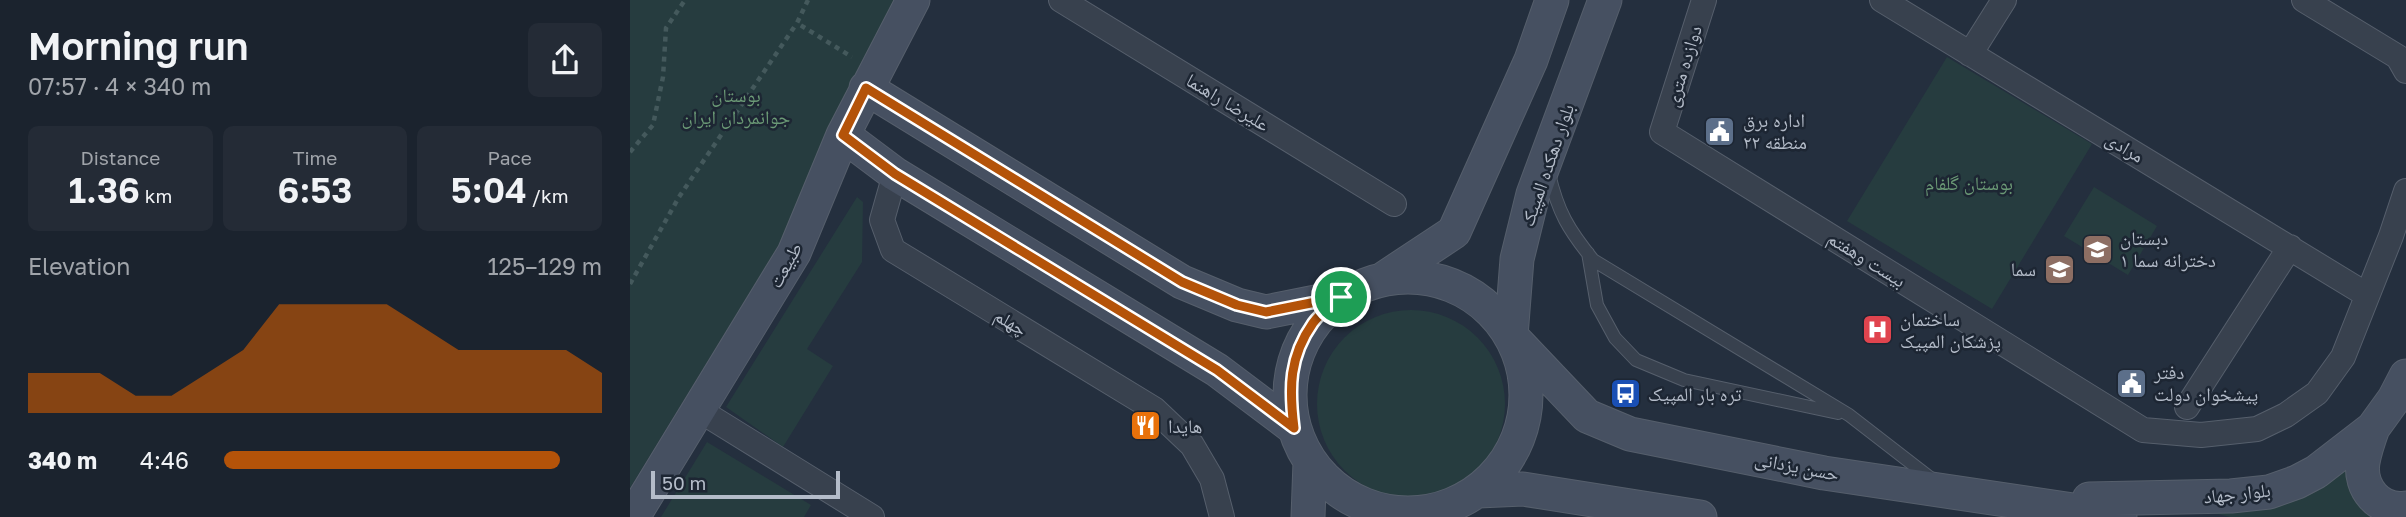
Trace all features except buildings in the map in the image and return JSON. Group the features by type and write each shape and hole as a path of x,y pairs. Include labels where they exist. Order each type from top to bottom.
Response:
{"main road":[{"name":"طبیعت","path":"633,517 794,253 843,135 913,0"},
{"path":"1383,279 1454,232 1531,60 1552,0"},
{"name":"بلوار دهکده المپیک","path":"1511,336 1517,258 1534,194 1605,0"},
{"path":"871,80 1182,282 1237,305 1266,312 1341,297"},
{"path":"843,135 895,174 1217,370 1294,428"},
{"path":"1420,277 1456,287 1488,307 1511,336 1524,368 1527,402 1520,436 1503,467 1478,491 1438,513 1405,513 1368,507 1335,489 1310,461 1294,428 1289,391 1296,355 1314,322 1341,297 1361,286 1383,279 1420,277"},
{"name":"حسن یزدانی","path":"1511,336 1587,416 1630,434 1824,473 2120,517"},
{"name":"بلوار جهاد","path":"2020,501 2231,496 2269,492 2316,472 2372,429 2406,376"},
{"path":"2372,429 2362,472 2368,491 2376,500 2390,507 2406,508"},
{"path":"1308,517 1310,461"},
{"path":"1478,491 1523,489 1700,517"}],"street":[{"name":"علیرضا راهنما","path":"1061,0 1394,204"},
{"name":"دوازده متری","path":"1662,132 1704,0"},
{"name":"مرادی","path":"1882,0 2368,295"},
{"path":"1970,54 2004,0"},
{"path":"2304,0 2402,64"},
{"name":"بیست وهفتم","path":"1662,132 2143,430 2201,435 2257,429 2286,415 2317,393 2343,357 2368,295"},
{"name":"چهلم","path":"895,174 882,219 892,250 1154,410 1192,445 1212,479 1222,517"},
{"path":"2368,295 2406,191"},
{"path":"2187,407 2290,247"},
{"path":"699,410 872,517"}],"lane":[{"path":"1546,162 1556,204 1571,233 1593,260 1849,415 1947,491"},
{"path":"1588,253 1597,305 1615,338 1636,360 1684,380 1849,415"}],"path":[{"path":"630,152 653,125 663,77 667,28 685,0"},
{"path":"630,284 680,197 797,23 807,0"},
{"path":"797,23 871,80"}],"green space":[{"name":"بوستان جوانمردان ایران","path":"630,0 908,0 812,191 630,488"},
{"name":"بوستان گلفام","path":"1947,57 2092,144 1992,309 1847,221"},
{"path":"2094,187 2157,226 2128,275 2064,236"},
{"path":"857,197 863,202 862,262 807,349 833,366 783,447 726,407"},
{"path":"1411,310 1447,317 1478,337 1498,368 1505,404 1498,440 1478,471 1447,491 1411,498 1375,491 1344,471 1324,440 1317,404 1324,368 1344,337 1375,317"},
{"path":"707,442 811,505 804,517 661,517"},
{"path":"2356,455 2391,517 2230,517 2194,508"}],"place":[{"name":"اداره برق منطقه ۲۲","path":"1720,131"},
{"name":"دبستان دخترانه سما ۱","path":"2097,249"},
{"name":"سما","path":"2059,269"},
{"name":"ساختمان پزشکان المپیک","path":"1877,330"},
{"name":"دفتر پیشخوان دولت","path":"2131,383"},
{"name":"تره بار المپیک","path":"1625,394"},
{"name":"هایدا","path":"1145,426"}],"route":[{"path":"866,88 1182,282 1237,305 1266,312 1341,297 1314,322 1296,355 1289,391 1294,428 1217,370 895,174 843,135 866,88"}]}
